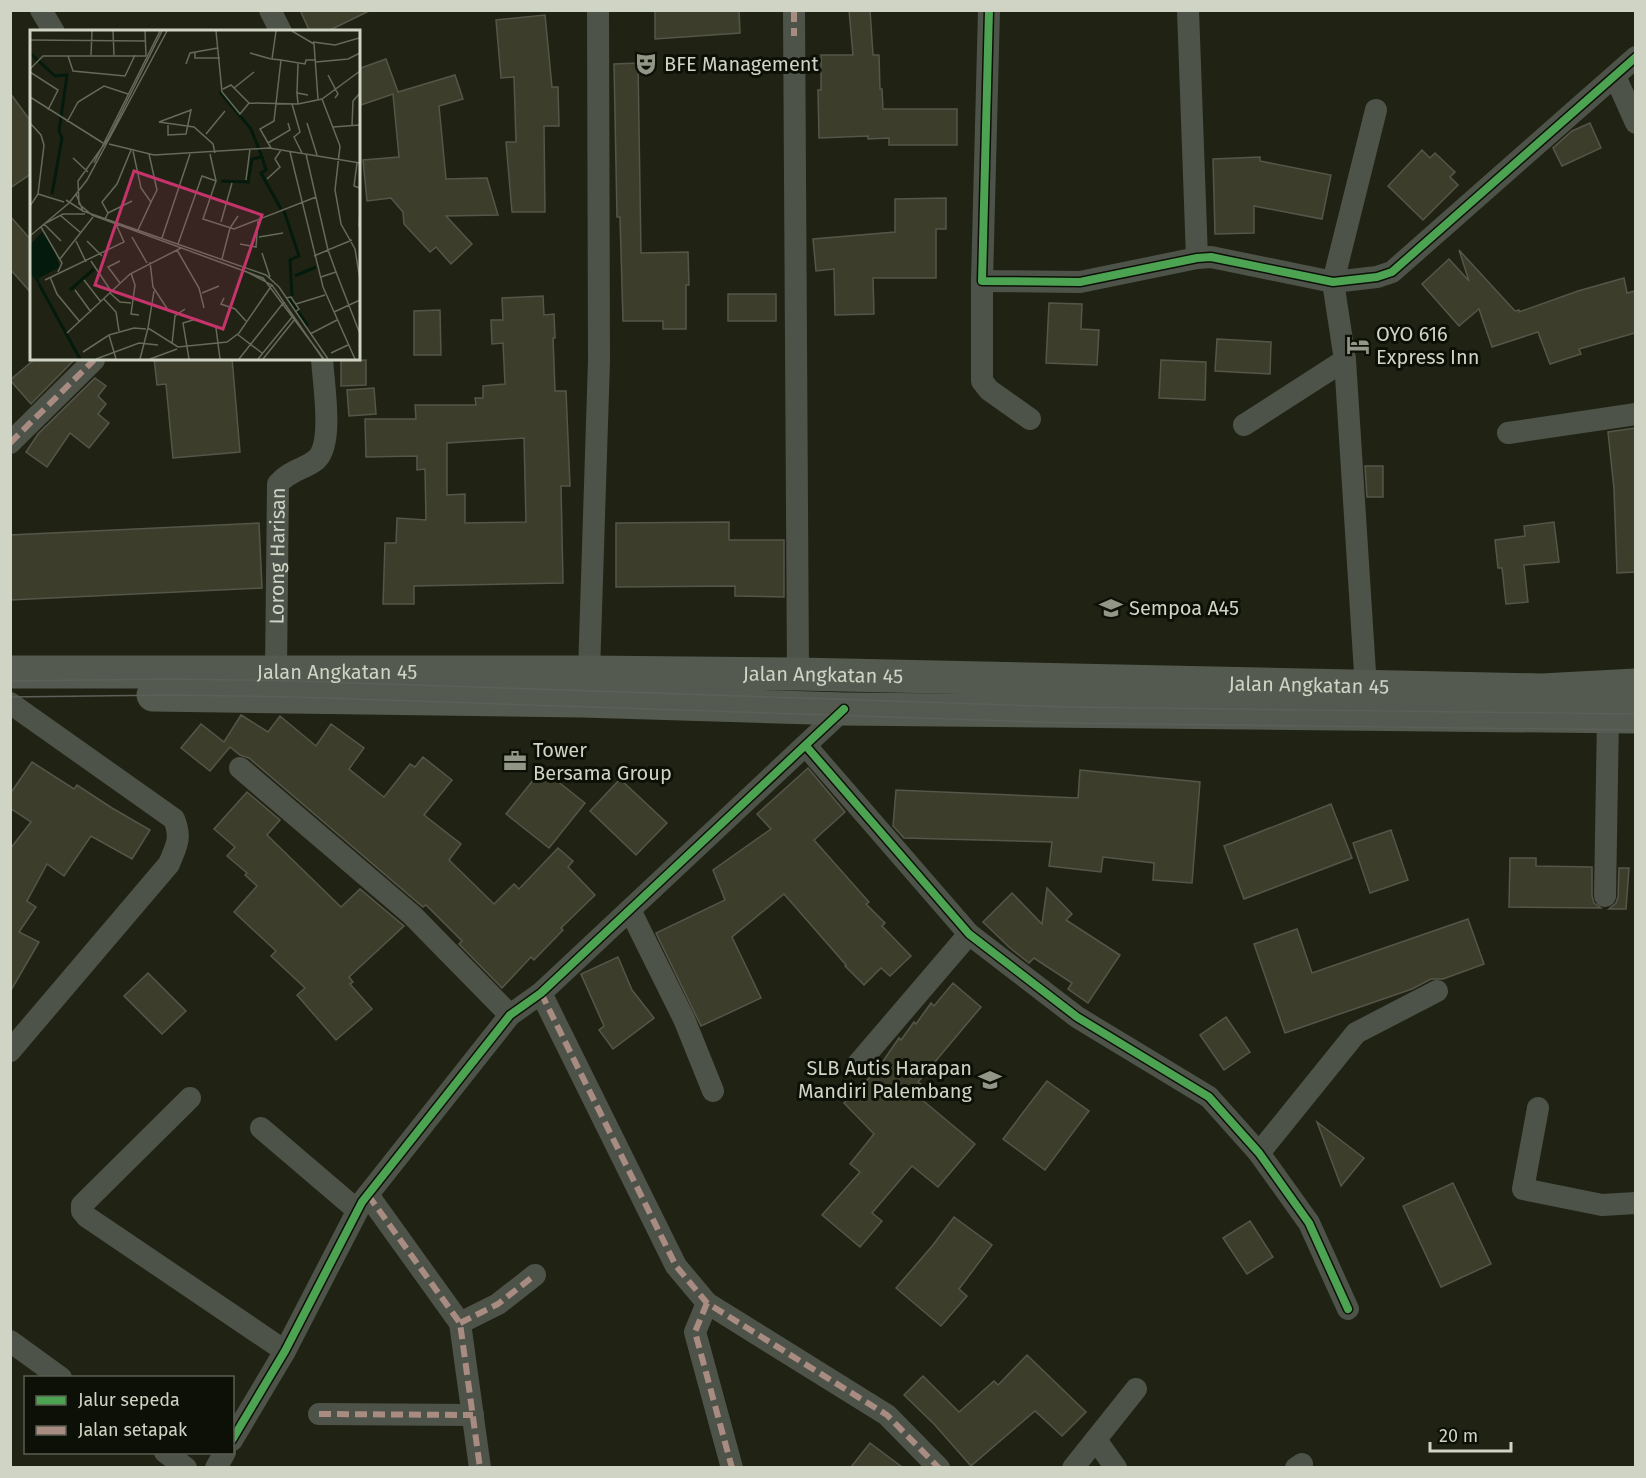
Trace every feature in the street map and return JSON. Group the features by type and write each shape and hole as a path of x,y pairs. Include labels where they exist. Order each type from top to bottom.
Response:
{"main road":[{"name":"Jalan Angkatan 45","path":"10,672 798,674 1542,690 1635,685"},
{"name":"Jalan Angkatan 45","path":"10,694 582,701 844,709 1622,717"}],"street":[{"path":"41,10 53,30"},
{"path":"270,10 280,30"},
{"path":"589,672 599,361 598,10"},
{"path":"794,10 798,674"},
{"path":"989,10 982,281 982,381 989,390 1030,419"},
{"path":"1188,10 1197,258"},
{"path":"982,281 1080,282 1211,257 1333,282 1377,277 1392,272 1635,57"},
{"path":"1616,76 1635,123"},
{"path":"1366,688 1345,360 1333,282 1376,110"},
{"path":"10,443 94,360"},
{"name":"Lorong Harisan","path":"276,672 278,484 285,476 315,461 322,453 326,423 322,360"},
{"path":"1244,425 1345,360"},
{"path":"1508,433 1635,414"},
{"path":"10,703 174,819 179,839 168,864 10,1051"},
{"path":"234,1437 285,1351 363,1203 510,1015 541,993 844,709"},
{"path":"1605,896 1622,717"},
{"path":"806,746 969,934 1077,1017 1209,1097 1259,1153 1309,1223 1348,1309"},
{"path":"240,768 412,915 510,1015"},
{"path":"630,910 684,1019 713,1091"},
{"path":"857,1065 969,934"},
{"path":"1259,1153 1356,1034 1437,992"},
{"path":"541,993 676,1266 707,1303 886,1415 939,1467"},
{"path":"190,1098 82,1205 82,1211 87,1217 285,1351"},
{"path":"1538,1108 1523,1189 1602,1204 1635,1203"},
{"path":"261,1128 363,1203 459,1323 480,1467"},
{"path":"459,1323 498,1304 535,1275"},
{"path":"707,1303 695,1332 732,1467"},
{"path":"10,1341 60,1376"},
{"path":"1073,1467 1136,1389"},
{"path":"320,1414 473,1415"},
{"path":"1096,1440 1116,1467"},
{"path":"168,1454 186,1467"},
{"path":"216,1467 224,1454"}],"building":[{"path":"300,10 371,10 330,30 309,30"},
{"path":"655,10 739,10 740,33 655,39"},
{"path":"849,10 870,10 873,55 879,55 883,109 957,109 957,145 889,145 889,138 868,139 868,136 819,138 818,90 821,90 821,55 853,55"},
{"path":"545,15 552,87 558,87 559,126 544,126 545,212 512,212 506,142 516,142 514,77 501,78 496,20"},
{"path":"386,59 398,92 455,75 463,99 439,106 446,179 487,178 498,215 446,216 472,244 451,264 436,247 430,252 404,224 403,212 391,198 367,201 363,160 399,157 393,94 360,105 360,68"},
{"path":"638,63 641,253 688,252 689,285 686,285 686,329 663,329 663,321 623,321 620,217 617,217 614,64"},
{"path":"10,93 30,120 30,174 10,188"},
{"path":"1590,123 1601,148 1562,166 1553,148 1572,131"},
{"path":"1422,150 1430,158 1435,153 1455,172 1450,177 1458,185 1423,220 1388,186"},
{"path":"1260,157 1260,161 1331,175 1322,219 1254,206 1254,233 1215,234 1213,159"},
{"path":"946,198 946,229 936,229 936,278 873,278 874,314 835,315 834,269 816,271 813,239 895,232 895,199"},
{"path":"10,216 30,239 30,292 10,269"},
{"path":"1459,250 1515,311 1519,310 1519,312 1578,291 1624,278 1627,293 1635,291 1635,333 1579,349 1581,354 1550,364 1538,332 1492,347 1479,309 1459,326 1422,284 1449,259 1469,281"},
{"path":"728,294 776,294 776,321 728,321"},
{"path":"543,296 544,315 554,314 555,391 566,391 570,486 561,486 563,583 414,586 414,604 383,604 385,543 396,543 397,518 426,520 425,469 417,470 417,456 366,457 365,419 416,419 415,405 476,405 475,398 483,398 483,386 505,384 503,343 492,344 491,320 503,320 502,298","holes":["524,438 526,522 465,523 465,494 447,495 447,443"]},
{"path":"1049,303 1082,304 1081,329 1099,330 1097,365 1046,363"},
{"path":"440,310 441,355 414,355 414,311"},
{"path":"1217,339 1271,342 1270,374 1215,371"},
{"path":"34,360 74,360 31,404 10,380"},
{"path":"154,360 232,360 240,452 173,458 166,384 157,385"},
{"path":"366,360 366,385 341,386 341,361"},
{"path":"1161,360 1206,362 1205,400 1159,398"},
{"path":"95,378 106,386 98,396 106,404 98,414 109,423 89,448 70,433 47,467 26,452 38,434"},
{"path":"374,388 376,414 349,416 347,390"},
{"path":"1635,428 1635,572 1617,573 1614,489 1608,432"},
{"path":"1365,466 1383,466 1383,497 1367,497"},
{"path":"729,522 729,540 784,540 784,597 735,596 735,586 616,587 616,523"},
{"path":"1554,522 1559,562 1524,565 1528,602 1506,604 1502,568 1498,568 1495,540 1525,536 1524,526"},
{"path":"259,523 262,588 10,600 10,535"},
{"path":"241,715 268,732 280,716 316,746 331,724 364,748 349,769 384,797 410,764 415,767 423,757 452,780 424,815 461,844 449,860 494,904 514,884 519,889 558,848 573,861 568,867 595,895 561,928 563,930 534,960 531,957 502,988 459,944 462,941 426,905 423,907 249,758 240,755 230,747 210,771 181,748 201,724 224,742"},
{"path":"32,762 74,789 77,785 150,830 132,859 91,836 64,876 47,864 27,901 36,907 19,932 39,942 10,992 10,849 31,822 10,808 10,794"},
{"path":"808,768 845,812 814,840 869,902 866,904 885,923 882,926 911,956 890,976 881,968 864,985 784,894 732,937 761,998 701,1026 656,933 725,900 713,870 771,829 757,814"},
{"path":"542,769 585,803 549,848 506,814"},
{"path":"1080,770 1200,782 1192,883 1153,880 1154,863 1103,857 1101,872 1049,866 1052,842 904,838 893,826 896,790 1078,798"},
{"path":"620,779 667,823 636,855 590,811"},
{"path":"247,792 280,820 267,835 341,907 360,889 404,926 349,977 353,982 350,984 372,1009 336,1040 297,995 305,988 271,956 276,951 234,912 257,886 245,875 247,873 227,856 235,847 214,829"},
{"path":"1331,804 1352,858 1244,899 1224,846"},
{"path":"1391,830 1408,880 1370,893 1353,843"},
{"path":"1510,858 1536,858 1536,866 1592,867 1592,896 1594,903 1601,908 1509,907"},
{"path":"1619,868 1629,868 1626,909 1609,909 1616,903 1618,897"},
{"path":"1047,888 1072,914 1066,920 1120,955 1088,1003 1068,989 1072,983 1034,958 1029,963 983,922 1012,893 1042,924"},
{"path":"1468,919 1484,964 1443,979 1431,979 1412,989 1285,1033 1254,944 1297,929 1312,973"},
{"path":"618,957 632,990 654,1018 613,1049 599,1030 604,1026 581,974"},
{"path":"148,973 186,1011 162,1034 124,996"},
{"path":"953,983 981,1007 918,1082 921,1084 914,1093 975,1144 938,1187 912,1166 872,1213 882,1221 860,1247 822,1215 860,1172 850,1164 874,1134 844,1103 877,1070 899,1038 901,1040 931,1003 934,1006"},
{"path":"1226,1017 1250,1052 1224,1070 1200,1035"},
{"path":"1047,1081 1089,1111 1045,1170 1003,1139"},
{"path":"1317,1122 1364,1158 1341,1186"},
{"path":"1453,1183 1491,1264 1441,1287 1403,1206"},
{"path":"954,1217 992,1245 959,1289 967,1296 941,1326 896,1288"},
{"path":"1250,1221 1273,1257 1247,1274 1223,1238"},
{"path":"1027,1355 1086,1412 1062,1436 1035,1411 971,1466 934,1424 904,1395 923,1376 959,1412 994,1381 998,1385"},
{"path":"870,1443 902,1467 851,1467"}],"tram line":[{"path":"10,681 173,679 297,681 1067,707 1636,714"},
{"path":"10,697 172,695 296,697 1067,723 1636,730"}],"marked path":[{"path":"794,10 794,36"},
{"path":"10,443 94,360"},
{"path":"541,993 676,1266 707,1303 887,1415 939,1468"},
{"path":"368,1195 460,1323 480,1468"},
{"path":"460,1323 498,1304 535,1275"},
{"path":"707,1303 695,1332 732,1468"},
{"path":"319,1414 473,1415"}],"cycle path":[{"path":"989,10 982,281 1080,282 1211,257 1333,282 1377,277 1392,272 1636,57"},
{"path":"234,1437 285,1351 362,1202 510,1015 541,993 844,709"},
{"path":"806,746 969,934 1077,1017 1209,1097 1259,1153 1309,1223 1348,1309"}],"place":[{"name":"BFE Management","path":"646,64"},
{"name":"OYO 616 Express Inn","path":"1358,345"},
{"name":"Sempoa A45","path":"1111,608"},
{"name":"Tower Bersama Group","path":"515,761"},
{"name":"SLB Autis Harapan Mandiri Palembang","path":"990,1080"}]}
